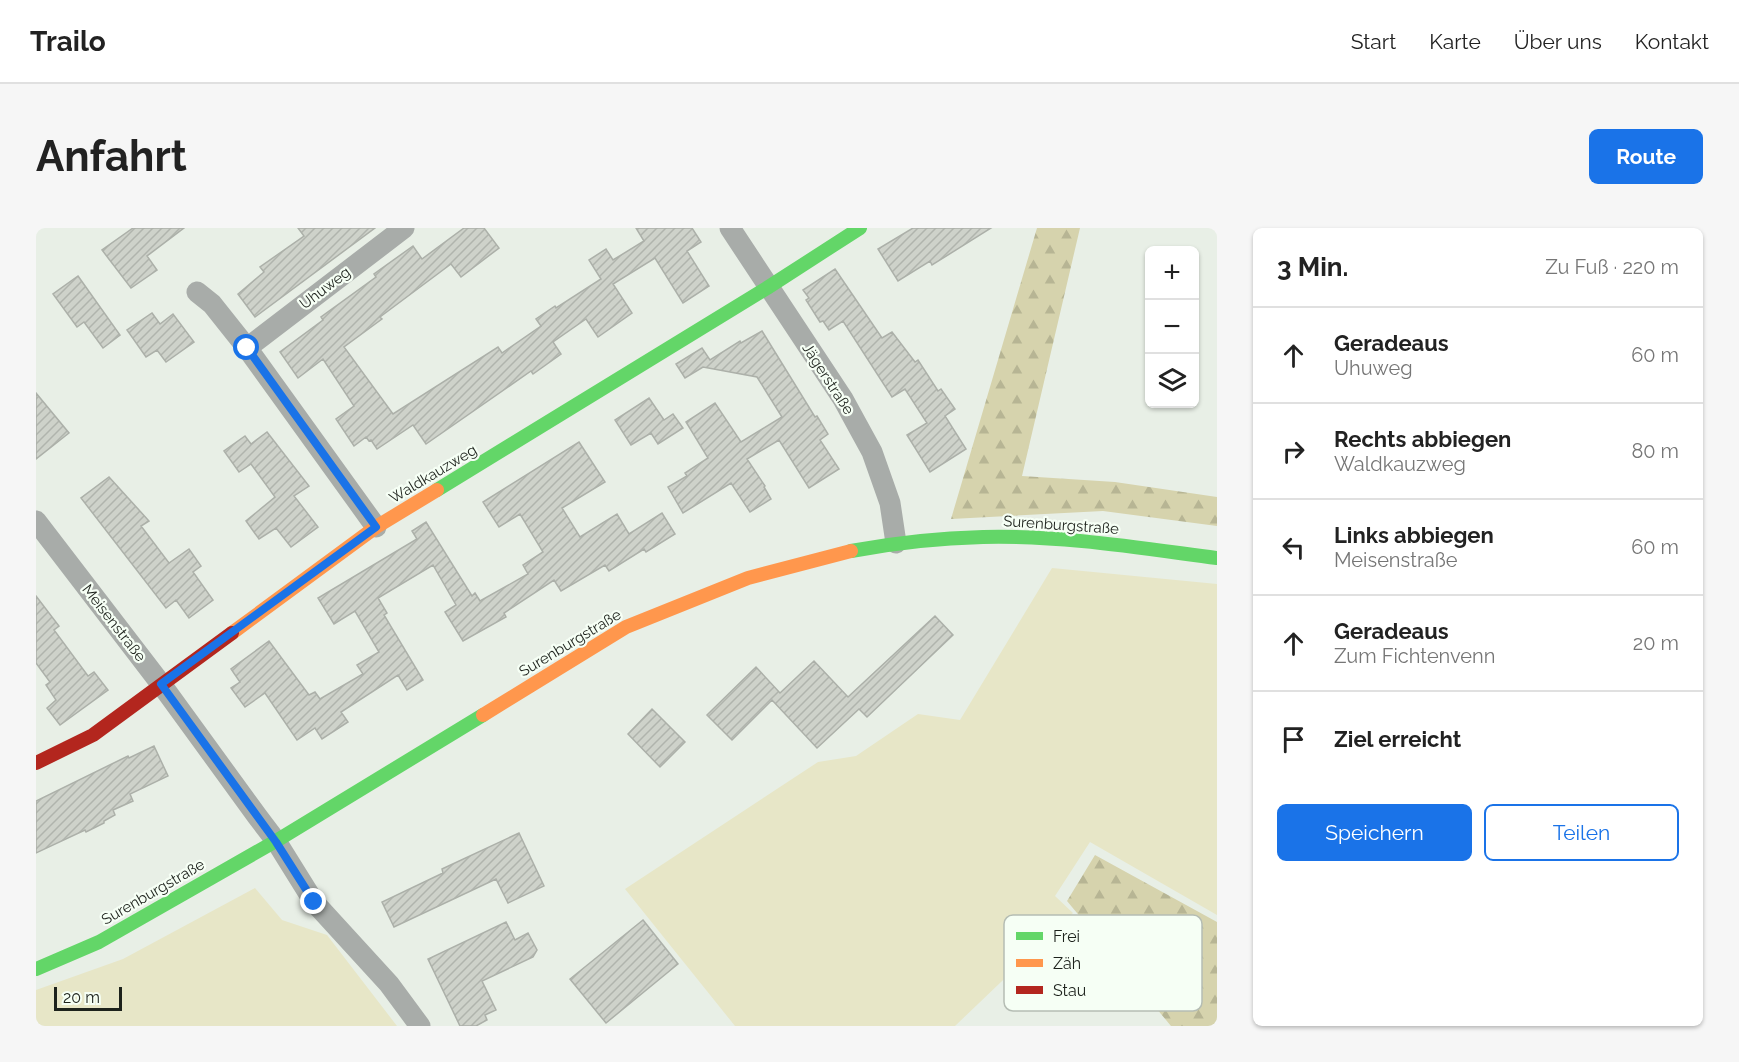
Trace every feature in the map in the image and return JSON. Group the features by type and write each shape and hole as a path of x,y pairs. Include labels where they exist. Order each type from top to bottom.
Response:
{"street":[{"name":"Uhuweg","path":"247,348 404,228"},
{"name":"Jägerstraße","path":"730,228 767,288 843,399 872,452 890,502 896,543"},
{"name":"Waldkauzweg","path":"36,763 93,735 376,527 767,288 860,228"},
{"path":"197,292 212,304 247,348 376,527"},
{"name":"Meisenstraße","path":"36,521 161,684 276,842 314,902 390,984 420,1026"},
{"name":"Surenburgstraße","path":"36,969 99,942 276,842 626,627 748,578 835,554 896,543 984,537 1079,541 1217,558"}],"green space":[{"path":"1037,228 1080,228 1022,476 1115,482 1217,497 1217,526 1103,511 951,519"},
{"path":"1052,568 1217,584 1217,915 1090,842 1055,896 1073,913 1071,915 1004,915 1004,979 955,1026 735,1026 625,889 818,762 856,756 918,714 960,720"},
{"path":"1095,855 1217,922 1217,1026 1171,1026 1159,1011 1202,1011 1202,915 1079,915 1067,901"},
{"path":"255,888 282,920 327,935 397,1026 36,1026 36,990 123,959"}],"building":[{"path":"133,228 184,228 147,256 157,270 131,288 102,250"},
{"path":"298,228 375,228 255,317 238,294 264,272 260,267 304,236"},
{"path":"464,228 484,228 499,248 461,277 451,264 344,347 393,414 498,347 502,353 541,326 536,319 601,279 589,260 606,249 613,260 644,241 636,228 692,228 701,242 687,251 709,286 683,303 655,258 613,284 632,313 598,337 586,319 553,342 561,354 533,374 531,371 426,444 413,425 377,449 366,437 354,446 336,419 354,406 323,359 298,378 280,352 323,320 321,317 376,277 374,274 413,246 422,259"},
{"path":"913,228 991,228 932,265 930,261 898,281 878,249"},
{"path":"835,269 882,338 892,332 915,362 918,360 938,391 941,389 955,409 945,416 966,449 930,472 907,435 927,423 905,389 892,397 843,321 829,330 823,321 820,322 806,300 809,298 803,290"},
{"path":"78,276 120,335 103,348 84,322 77,327 53,294"},
{"path":"152,313 160,324 173,314 194,342 166,362 157,350 146,357 127,330"},
{"path":"762,331 828,434 820,440 839,469 809,488 779,440 747,459 771,499 750,512 731,483 683,513 668,487 687,476 685,473 708,458 686,422 715,403 741,442 782,417 757,377 703,367 685,378 676,364 702,348 710,360 740,341 741,343"},
{"path":"36,393 69,433 36,459"},
{"path":"649,398 664,420 673,414 683,428 658,444 651,433 631,445 615,420"},
{"path":"267,432 309,486 294,496 318,527 291,547 276,528 259,539 246,521 275,497 251,464 239,472 224,451 245,436 251,444"},
{"path":"579,442 605,482 562,508 580,537 617,514 629,534 662,513 675,534 646,552 644,549 609,571 605,565 561,591 554,580 504,613 506,617 463,641 445,612 456,605 433,565 378,598 387,613 384,615 423,680 407,690 398,675 341,712 348,722 322,739 315,728 297,740 265,693 245,707 231,688 240,682 231,669 269,641 309,695 315,692 320,699 363,674 357,665 379,652 355,611 334,624 318,598 417,539 412,531 426,522 472,596 475,593 480,601 528,574 523,565 543,552 520,514 499,527 483,502"},
{"path":"109,477 149,521 141,526 169,563 189,549 201,566 193,572 213,600 189,618 176,600 166,608 81,498"},
{"path":"36,596 59,626 54,630 88,676 94,672 108,690 60,725 47,708 56,700 46,685 50,682 36,663"},
{"path":"935,616 953,635 867,717 859,709 817,748 772,700 732,740 707,715 756,667 780,693 814,661 848,697"},
{"path":"652,709 685,742 660,767 628,734"},
{"path":"154,746 168,776 130,794 133,801 113,810 115,815 104,823 36,853 36,801 128,756 129,758"},
{"path":"519,833 544,886 508,903 496,879 394,927 382,902 443,873 442,869"},
{"path":"643,920 678,964 606,1023 570,979"},
{"path":"506,922 515,940 528,933 537,950 533,957 482,981 496,1010 485,1015 487,1020 476,1026 460,1026 428,959"}],"traffic: fast":[{"path":"437,490 767,288 860,228"},
{"path":"851,551 933,540 1012,537 1100,543 1217,558"},
{"path":"36,969 99,942 276,841 483,715"}],"traffic: slow":[{"path":"232,633 376,527 437,490"},
{"path":"483,715 626,627 748,578 851,551"}],"traffic: jam":[{"path":"36,763 93,735 232,633"}],"route":[{"path":"247,348 376,527 161,684 276,842 314,902"}]}
